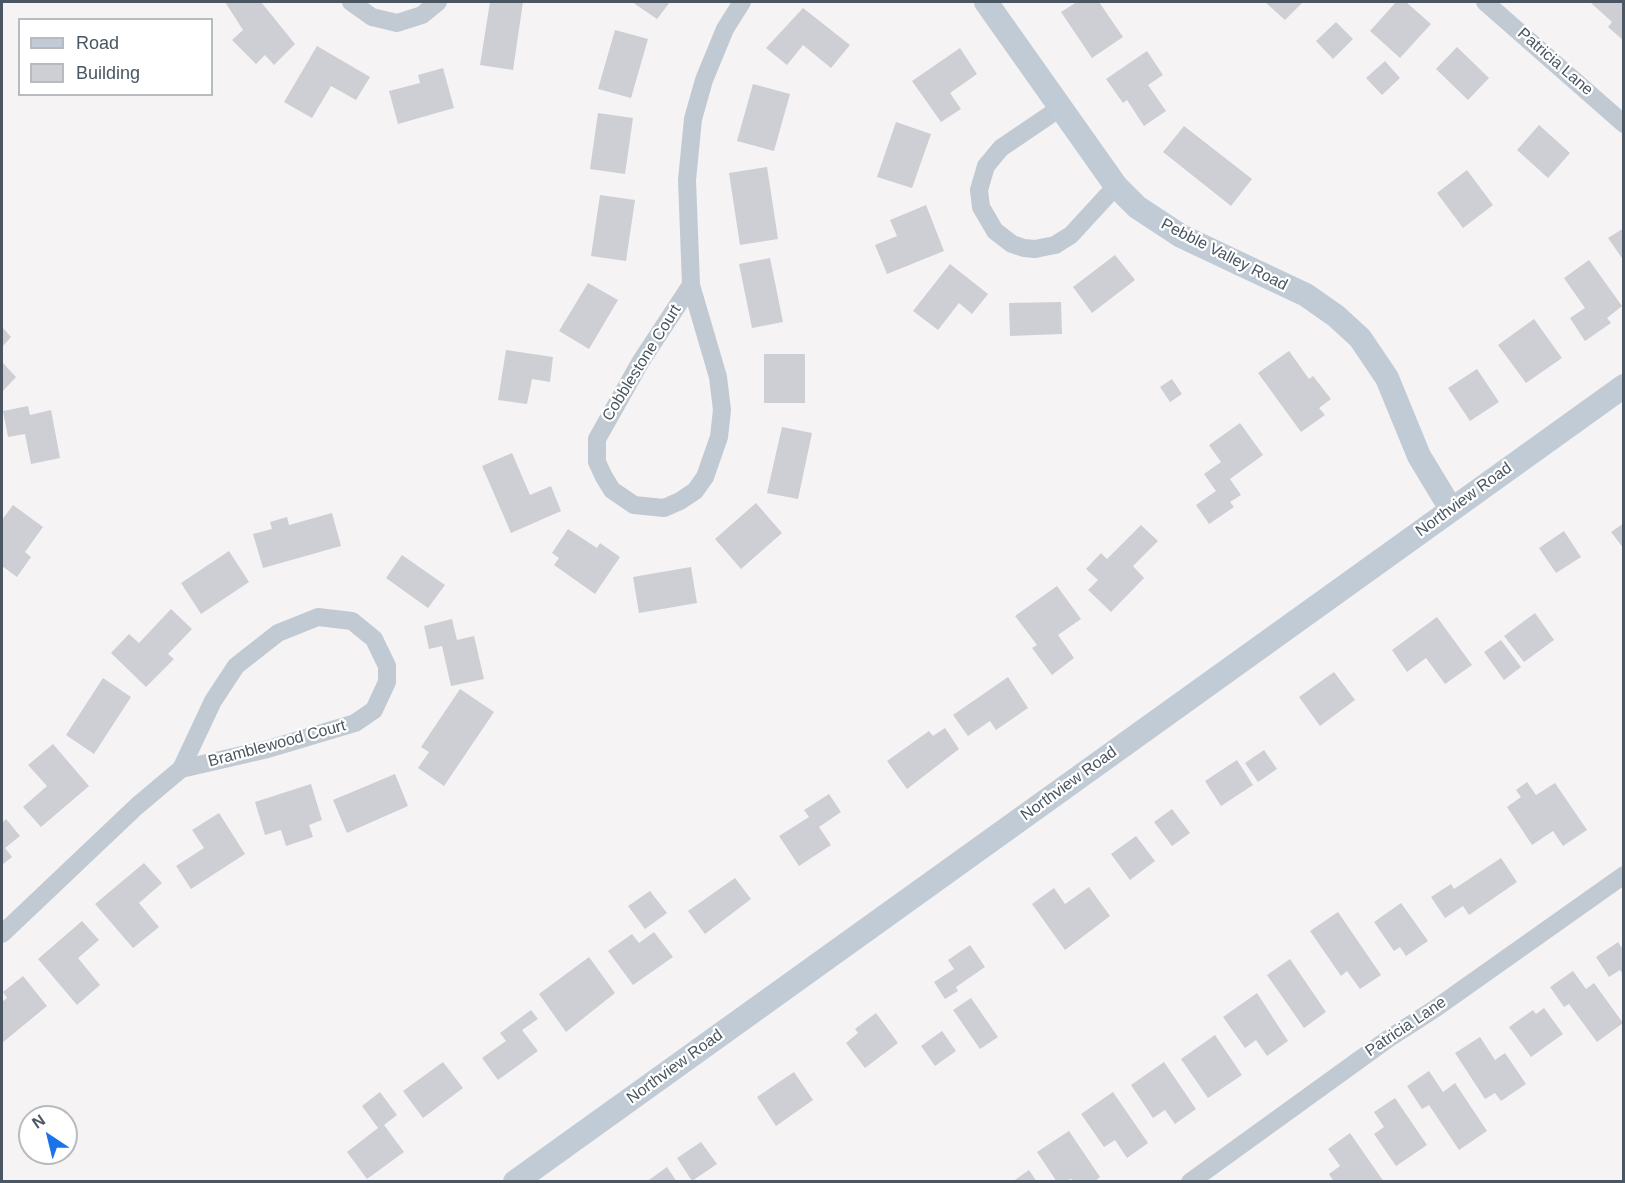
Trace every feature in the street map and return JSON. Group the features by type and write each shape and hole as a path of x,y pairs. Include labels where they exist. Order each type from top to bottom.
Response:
{"street":[{"path":"351,2 372,16 397,23 422,15 438,2"},
{"name":"Cobblestone Court","path":"691,285 641,361 597,439 597,462 604,477 612,490 634,505 664,508 695,491 705,477 719,437 722,410 718,376 691,285 687,180 693,119 704,80 725,29 742,2"},
{"name":"Pebble Valley Road","path":"986,2 1116,186 1137,207 1163,226 1306,296 1336,316 1360,338 1387,378 1419,456 1451,509"},
{"name":"Patricia Lane","path":"1485,2 1623,123"},
{"path":"1060,108 1001,148 986,166 979,190 981,207 995,231 1012,244 1024,248 1035,249 1055,245 1071,235 1116,186"},
{"name":"Northview Road","path":"515,1182 1623,386"},
{"name":"Bramblewood Court","path":"2,934 138,806 181,769 213,701 229,675 252,651 278,633 304,621 331,617 352,621 374,639 387,666 387,682 374,710 355,723 267,749 181,769"},
{"name":"Patricia Lane","path":"1190,1182 1388,1039 1436,1008 1623,875"}],"building":[{"path":"225,2 261,2 295,44 274,65 265,55 256,64 232,40 243,30"},
{"path":"490,2 523,2 513,70 480,65"},
{"path":"632,2 670,2 657,19"},
{"path":"1077,2 1099,2 1123,37 1092,58 1061,12"},
{"path":"1265,2 1303,2 1285,20"},
{"path":"1396,2 1406,2 1431,24 1400,58 1370,31"},
{"path":"1590,2 1624,2 1624,41 1608,27 1612,22"},
{"path":"803,8 850,45 831,68 803,45 787,65 766,48"},
{"path":"1336,22 1353,39 1333,59 1316,41"},
{"path":"615,30 648,39 631,98 598,89"},
{"path":"317,46 370,77 356,100 331,86 312,118 284,102"},
{"path":"1457,47 1489,78 1468,100 1436,69"},
{"path":"960,48 977,74 950,93 961,109 941,122 912,81"},
{"path":"1147,51 1163,75 1148,85 1166,111 1144,126 1127,100 1123,103 1106,79"},
{"path":"1385,61 1400,78 1382,95 1366,78"},
{"path":"443,68 454,108 398,124 389,91 420,83 418,75"},
{"path":"753,84 790,94 774,151 737,141"},
{"path":"598,113 633,118 625,174 590,169"},
{"path":"896,122 931,134 912,188 877,177"},
{"path":"1539,125 1570,153 1548,178 1517,150"},
{"path":"1184,126 1252,179 1231,206 1163,152"},
{"path":"767,167 778,239 740,245 729,173"},
{"path":"1467,170 1493,205 1463,228 1437,193"},
{"path":"600,195 635,200 626,261 591,256"},
{"path":"926,205 944,251 887,274 875,245 897,236 890,220"},
{"path":"1624,228 1624,261 1608,238"},
{"path":"1115,255 1135,280 1092,313 1073,287"},
{"path":"770,258 783,322 752,328 739,264"},
{"path":"1589,260 1622,306 1607,318 1611,323 1585,341 1570,318 1585,308 1564,278"},
{"path":"950,264 988,294 972,314 959,303 938,330 913,311"},
{"path":"588,283 618,300 589,349 559,331"},
{"path":"1061,302 1062,334 1010,336 1009,303"},
{"path":"1534,319 1562,358 1526,383 1498,345"},
{"path":"2,327 11,337 2,347"},
{"path":"506,350 553,357 550,382 532,379 527,404 498,400"},
{"path":"1289,351 1309,379 1313,376 1331,399 1319,408 1325,415 1301,432 1258,373"},
{"path":"764,354 805,354 805,403 764,403"},
{"path":"2,362 16,377 2,392"},
{"path":"1477,369 1499,402 1470,421 1448,388"},
{"path":"1172,379 1182,394 1170,402 1160,387"},
{"path":"28,406 30,415 51,410 60,458 31,464 25,434 8,437 3,411"},
{"path":"1240,423 1263,455 1230,479 1241,495 1230,502 1234,507 1209,524 1196,505 1216,491 1204,474 1221,462 1209,445"},
{"path":"782,427 812,433 798,499 767,493"},
{"path":"512,453 530,495 551,486 561,511 511,533 482,466"},
{"path":"756,503 782,533 741,569 715,539"},
{"path":"13,505 43,527 25,552 31,557 17,577 2,566 2,520"},
{"path":"332,513 341,546 263,568 253,534 272,529 270,522 287,517 289,525"},
{"path":"1624,523 1624,549 1611,532"},
{"path":"1141,525 1158,541 1133,566 1144,578 1111,612 1088,590 1098,580 1086,569 1101,553 1107,559"},
{"path":"568,529 597,548 600,543 620,557 595,594 554,565 559,558 552,553"},
{"path":"1564,531 1581,557 1556,573 1539,548"},
{"path":"229,551 249,582 201,614 181,583"},
{"path":"402,555 445,585 428,608 386,578"},
{"path":"691,567 697,603 639,613 633,577"},
{"path":"1057,586 1081,619 1058,635 1074,658 1052,675 1032,648 1037,645 1015,616"},
{"path":"171,609 192,629 168,654 174,659 146,687 111,653 129,634 139,643"},
{"path":"1535,613 1554,640 1524,662 1504,636"},
{"path":"1437,617 1472,665 1445,684 1426,658 1407,672 1392,650"},
{"path":"452,619 457,640 474,636 484,679 451,686 442,646 429,649 424,626"},
{"path":"1501,640 1521,667 1504,680 1484,652"},
{"path":"1334,672 1355,700 1320,726 1299,697"},
{"path":"1008,677 1028,708 996,730 990,721 968,736 953,715"},
{"path":"103,678 131,697 94,754 66,735"},
{"path":"460,689 494,712 444,786 418,768 429,752 421,747"},
{"path":"945,728 959,749 907,789 887,761 929,731 933,736"},
{"path":"53,744 89,786 41,827 23,807 47,786 28,765"},
{"path":"1264,750 1277,769 1258,782 1245,763"},
{"path":"1237,760 1253,785 1221,806 1205,781"},
{"path":"395,774 408,806 347,833 333,800"},
{"path":"1527,782 1536,795 1555,783 1587,830 1563,846 1553,831 1532,845 1507,807 1521,797 1516,790"},
{"path":"311,784 322,820 309,825 313,837 286,846 281,830 265,835 255,802"},
{"path":"829,794 841,812 819,827 831,845 799,866 779,836 809,817 804,810"},
{"path":"1172,809 1190,833 1172,846 1154,822"},
{"path":"219,813 245,854 191,889 176,866 204,848 192,830"},
{"path":"6,819 20,836 5,848 12,857 2,865 2,823"},
{"path":"1136,836 1155,861 1130,880 1111,854"},
{"path":"1501,858 1517,882 1469,915 1463,906 1445,918 1431,897 1451,884 1454,889"},
{"path":"144,863 162,883 139,903 159,927 133,948 95,904"},
{"path":"735,878 751,899 705,934 688,911"},
{"path":"1089,887 1110,916 1065,950 1032,904 1054,888 1065,904"},
{"path":"650,891 667,913 645,929 628,906"},
{"path":"1401,903 1428,941 1406,956 1400,947 1394,951 1374,922"},
{"path":"1338,912 1381,975 1360,989 1347,971 1341,976 1310,931"},
{"path":"82,921 99,940 78,958 100,985 77,1005 38,959"},
{"path":"654,932 673,957 633,985 608,951 632,934 639,943"},
{"path":"1618,942 1624,951 1624,976 1620,970 1609,977 1596,957"},
{"path":"970,945 985,967 956,987 958,991 945,999 934,982 954,969 948,960"},
{"path":"589,957 615,993 566,1032 539,994"},
{"path":"1290,959 1326,1012 1304,1028 1267,975"},
{"path":"1573,971 1586,989 1594,983 1623,1023 1597,1042 1569,1004 1564,1007 1550,987"},
{"path":"23,976 47,1006 2,1043 2,1002 7,998 3,992"},
{"path":"1257,993 1288,1041 1267,1056 1256,1040 1245,1048 1223,1017"},
{"path":"971,998 998,1037 980,1049 953,1010"},
{"path":"1544,1008 1563,1034 1531,1057 1509,1027 1533,1010 1536,1014"},
{"path":"531,1010 538,1019 522,1030 538,1051 498,1080 482,1058 506,1041 500,1033"},
{"path":"876,1013 898,1043 865,1068 846,1043 858,1033 855,1029"},
{"path":"942,1031 956,1051 935,1066 921,1046"},
{"path":"1215,1035 1242,1075 1208,1098 1181,1059"},
{"path":"1480,1037 1495,1060 1505,1053 1526,1084 1501,1101 1495,1093 1485,1099 1455,1053"},
{"path":"443,1062 463,1088 423,1118 403,1091"},
{"path":"1164,1062 1196,1109 1175,1124 1165,1110 1153,1118 1131,1085"},
{"path":"1429,1071 1443,1092 1455,1083 1487,1131 1459,1150 1429,1105 1422,1109 1407,1086"},
{"path":"794,1072 813,1100 776,1126 757,1097"},
{"path":"380,1092 397,1115 384,1125 404,1152 367,1179 347,1152 378,1128 362,1106"},
{"path":"1113,1092 1148,1143 1127,1158 1115,1140 1104,1147 1081,1114"},
{"path":"1395,1098 1427,1145 1396,1166 1374,1134 1384,1127 1374,1112"},
{"path":"1069,1131 1100,1177 1094,1182 1074,1182 1072,1179 1057,1182 1037,1152"},
{"path":"1350,1133 1384,1182 1334,1182 1329,1174 1340,1166 1328,1149"},
{"path":"701,1142 717,1164 692,1181 677,1158"},
{"path":"667,1167 677,1182 651,1182 649,1180"},
{"path":"1029,1170 1037,1182 1012,1182"}]}
